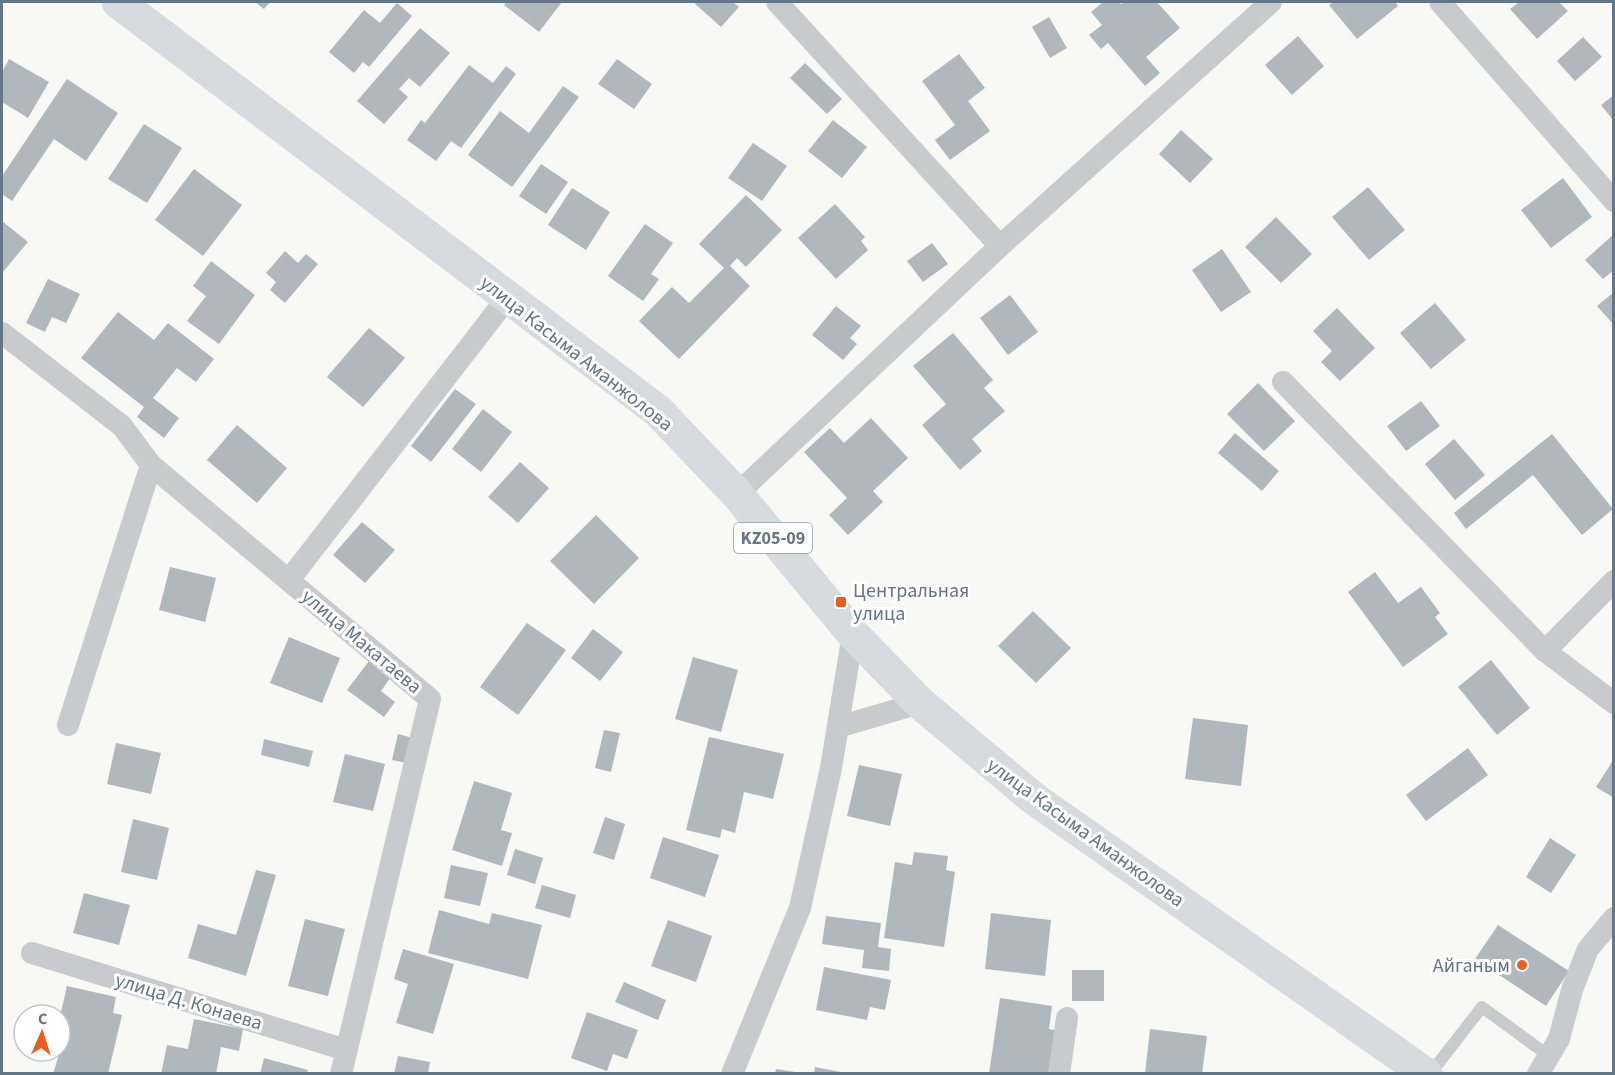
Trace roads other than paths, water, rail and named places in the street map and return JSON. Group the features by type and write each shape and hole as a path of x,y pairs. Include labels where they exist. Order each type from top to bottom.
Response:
{"main road":[{"name":"улица Касыма Аманжолова","path":"118,2 658,411 737,494 853,634 920,703 1033,798 1428,1074"}],"street":[{"path":"737,494 1000,246 1271,2"},
{"path":"1440,2 1614,201"},
{"path":"782,3 1000,246"},
{"path":"289,580 508,297"},
{"name":"улица Макатаева","path":"2,333 123,426 151,465 430,699 340,1074"},
{"path":"1283,382 1545,651 1614,703"},
{"path":"68,725 151,465"},
{"path":"1545,651 1614,581"},
{"path":"732,1074 800,908 831,768 853,634"},
{"path":"838,727 920,703"},
{"path":"1543,1065 1559,1039 1572,990 1588,949 1614,918"},
{"name":"улица Д. Конаева","path":"32,952 346,1050"},
{"path":"1059,1074 1067,1018"}],"lane":[{"path":"1428,1074 1482,1007 1543,1065"}],"place":[{"name":"Центральная улица","path":"841,602"},
{"name":"Айганым","path":"1522,965"}]}
